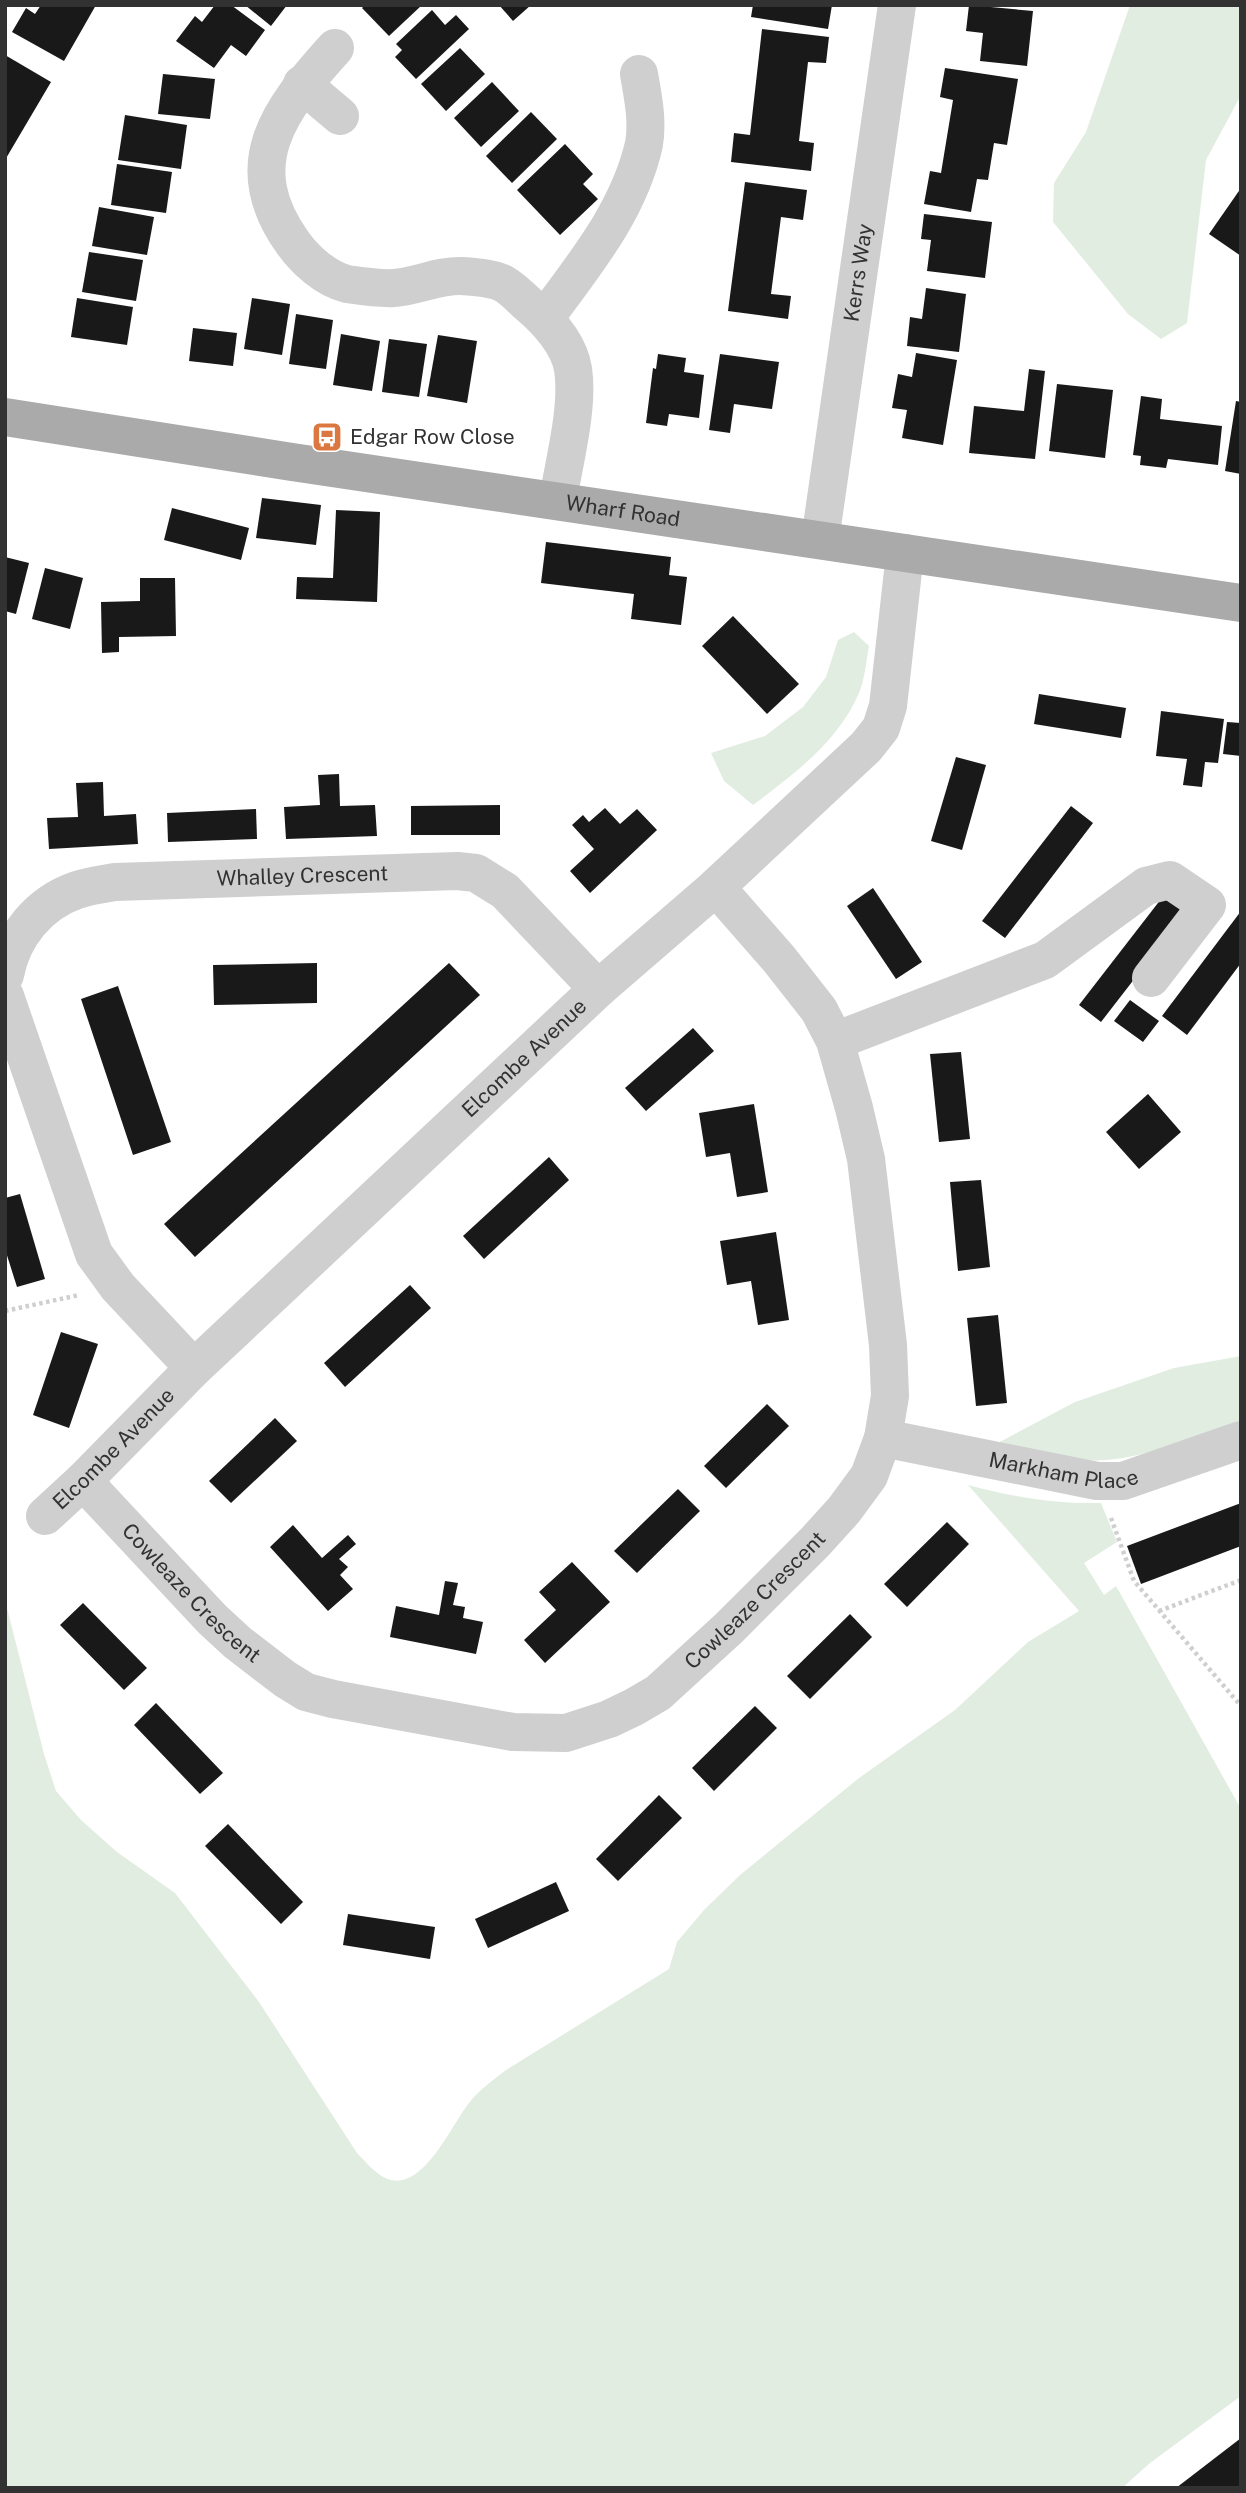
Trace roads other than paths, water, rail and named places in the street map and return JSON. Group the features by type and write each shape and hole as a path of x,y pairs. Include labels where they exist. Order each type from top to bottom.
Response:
{"main road":[{"name":"Wharf Road","path":"5,417 1241,603"}],"street":[{"name":"Kerrs Way","path":"820,540 897,5"},
{"path":"335,48 302,84 281,115 268,145 267,177 276,218 295,246 321,272 344,283 393,288 461,276 502,283 545,318 568,353 573,368 570,428 558,500"},
{"path":"545,318 598,245 618,212 633,177 644,143 645,114 639,74"},
{"path":"302,84 340,116"},
{"name":"Elcombe Avenue","path":"44,1516 83,1481 194,1368 598,989 716,887 866,747 881,728 888,706 905,553"},
{"name":"Whalley Crescent","path":"5,975 12,948 34,917 61,897 86,888 115,882 457,871 476,873 505,891 598,989"},
{"path":"835,1041 1045,960 1146,887 1170,880 1207,905 1152,978"},
{"name":"Cowleaze Crescent","path":"83,1481 212,1619 263,1663 306,1692 513,1732 566,1732 609,1719 658,1693 721,1636 844,1510 869,1476 883,1438 890,1396 888,1345 866,1159 835,1041 819,1010 716,887"},
{"path":"5,996 94,1254 118,1287 194,1368"},
{"name":"Markham Place","path":"883,1438 1097,1482 1123,1481 1241,1440"}],"place":[{"name":"Edgar Row Close","path":"327,437"}]}
